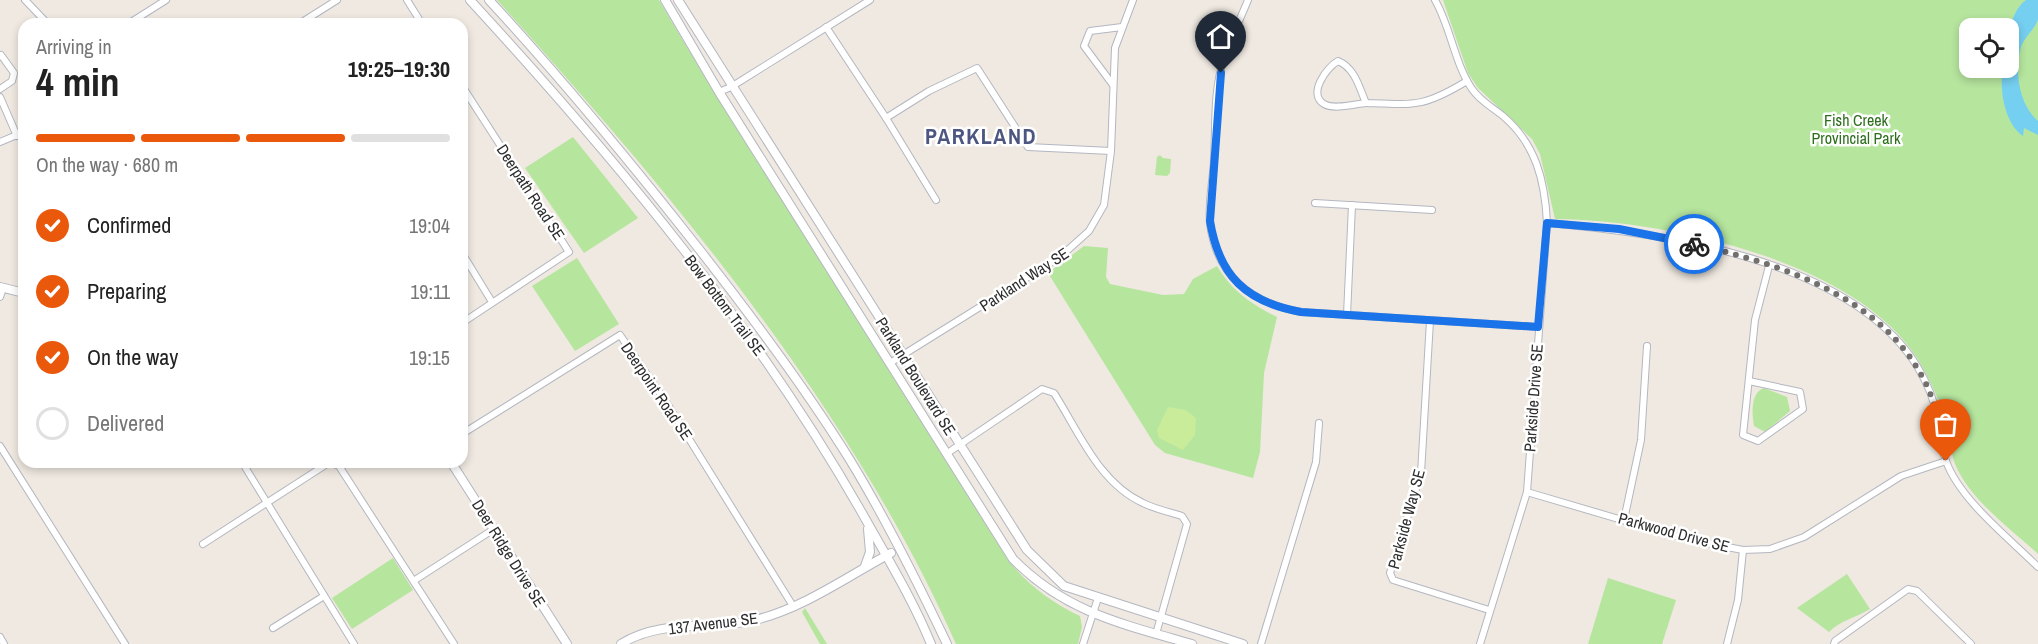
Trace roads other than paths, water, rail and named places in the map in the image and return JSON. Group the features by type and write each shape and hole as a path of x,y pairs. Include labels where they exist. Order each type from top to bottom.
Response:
{"street":[{"path":"25,0 42,18"},
{"path":"138,18 166,0"},
{"path":"311,17 337,0"},
{"path":"407,0 418,18"},
{"name":"Bow Bottom Trail SE","path":"470,0 621,175 744,328 828,452 887,555 932,644"},
{"name":"Bow Bottom Trail SE","path":"489,0 536,51 660,200 777,348 850,460 900,548 947,644"},
{"name":"Parkland Boulevard SE","path":"678,0 731,87 1027,550 1064,586 1242,644"},
{"path":"719,92 731,87 870,0"},
{"name":"Parkland Way SE","path":"890,363 1052,262 1082,240 1104,205 1111,151 1115,48 1133,0"},
{"path":"1248,0 1223,61 1219,85 1210,221 1214,245 1222,264 1235,280 1259,300 1301,312 1538,327"},
{"name":"Parkside Drive SE","path":"1435,0 1467,81 1485,103 1504,117 1533,153 1545,196 1547,223 1527,492 1480,644"},
{"name":"Parkland Boulevard SE","path":"668,1 719,92 948,452 1013,559 1036,582 1062,599 1093,614 1192,644"},
{"path":"826,27 886,118 936,200"},
{"path":"1114,86 1084,46 1090,31 1122,27"},
{"path":"0,89 12,81 14,73 1,55"},
{"path":"1366,103 1346,64 1338,61 1331,65 1318,91 1319,99 1324,105 1421,104 1436,100 1467,81"},
{"path":"886,118 929,90 978,68 1029,147 1111,151"},
{"name":"Deerpath Road SE","path":"468,95 569,252 468,318"},
{"path":"0,97 17,136 0,142"},
{"path":"1315,203 1432,210"},
{"path":"1347,315 1353,205"},
{"path":"1547,223 1619,229 1723,251 1821,286 1867,311 1903,346 1928,388 1937,412 1946,461 1961,487 2038,567"},
{"path":"468,263 492,302"},
{"path":"1749,381 1800,392 1803,409 1758,441 1743,435 1755,320 1769,266"},
{"path":"1,291 18,292"},
{"name":"Parkside Way SE","path":"1430,321 1421,473 1390,573 1393,580 1489,610"},
{"name":"Deerpoint Road SE","path":"468,430 620,335 668,405 793,606"},
{"path":"1624,520 1641,440 1647,346"},
{"path":"948,452 1042,389 1054,393 1102,471 1116,487 1143,504 1182,516 1187,524 1156,634"},
{"path":"1261,644 1316,462 1319,423"},
{"path":"0,446 125,644"},
{"name":"Parkwood Drive SE","path":"1527,492 1690,540 1743,550 1770,549 1804,537 1901,476 1946,461"},
{"path":"246,468 354,644"},
{"path":"203,544 321,468"},
{"path":"340,468 415,580 454,644"},
{"name":"Deer Ridge Drive SE","path":"455,468 567,644"},
{"path":"865,566 870,542 867,521"},
{"path":"415,580 494,529"},
{"name":"137 Avenue SE","path":"621,644 652,631 753,620 793,606 900,548"},
{"path":"1727,644 1738,600 1743,550"},
{"path":"1834,644 1835,641 1908,589 1917,591 1971,644"},
{"path":"273,628 324,596"},
{"path":"1083,644 1098,598"},
{"path":"0,637 4,644"}],"water":[{"path":"2026,0 2038,0 2038,19 2021,47 2019,56 2019,18 2013,18"},
{"path":"2002,78 2018,78 2026,106 2038,121 2038,135 2024,128 2023,136 2011,123 2004,105"}],"district":[{"name":"PARKLAND","path":"981,136"}],"park label":[{"name":"Fish Creek Provincial Park","path":"1856,129"}]}
